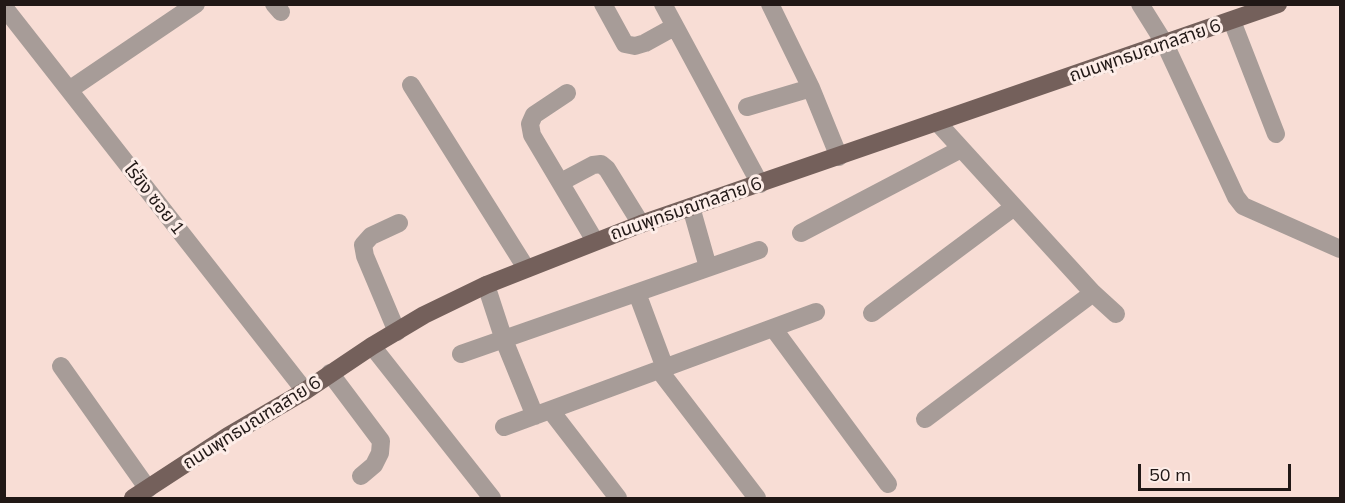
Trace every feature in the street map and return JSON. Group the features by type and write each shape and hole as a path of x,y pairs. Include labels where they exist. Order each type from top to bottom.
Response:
{"main road":[{"name":"ถนนพุทธมณฑลสาย 6","path":"141,494 228,436 305,391 372,346 424,315 486,285 641,224 1278,4"}],"street":[{"path":"69,90 196,4"},
{"path":"603,4 625,44 635,46 645,43 674,27"},
{"path":"663,4 760,184"},
{"path":"770,4 811,88 839,157"},
{"path":"1140,4 1165,44 1236,197 1243,206 1341,249"},
{"name":"ไร่ขิง ซอย 1","path":"4,7 305,391"},
{"path":"1232,21 1276,134"},
{"path":"411,85 526,268"},
{"path":"747,107 811,88"},
{"path":"567,93 534,115 530,124 532,135 595,241"},
{"path":"937,122 1116,314"},
{"path":"801,233 960,149"},
{"path":"561,182 593,165 601,164 641,224"},
{"path":"692,207 708,267"},
{"path":"872,313 1014,207"},
{"path":"397,332 365,256 363,245 371,236 399,224"},
{"path":"461,354 759,250"},
{"path":"486,285 504,339 543,414 618,498"},
{"path":"637,292 662,369 757,498"},
{"path":"926,419 1094,292"},
{"path":"504,427 816,312"},
{"path":"773,328 888,484"},
{"path":"372,346 492,498"},
{"path":"61,366 141,494"},
{"path":"330,373 381,441 380,453 374,465 361,476"}]}
